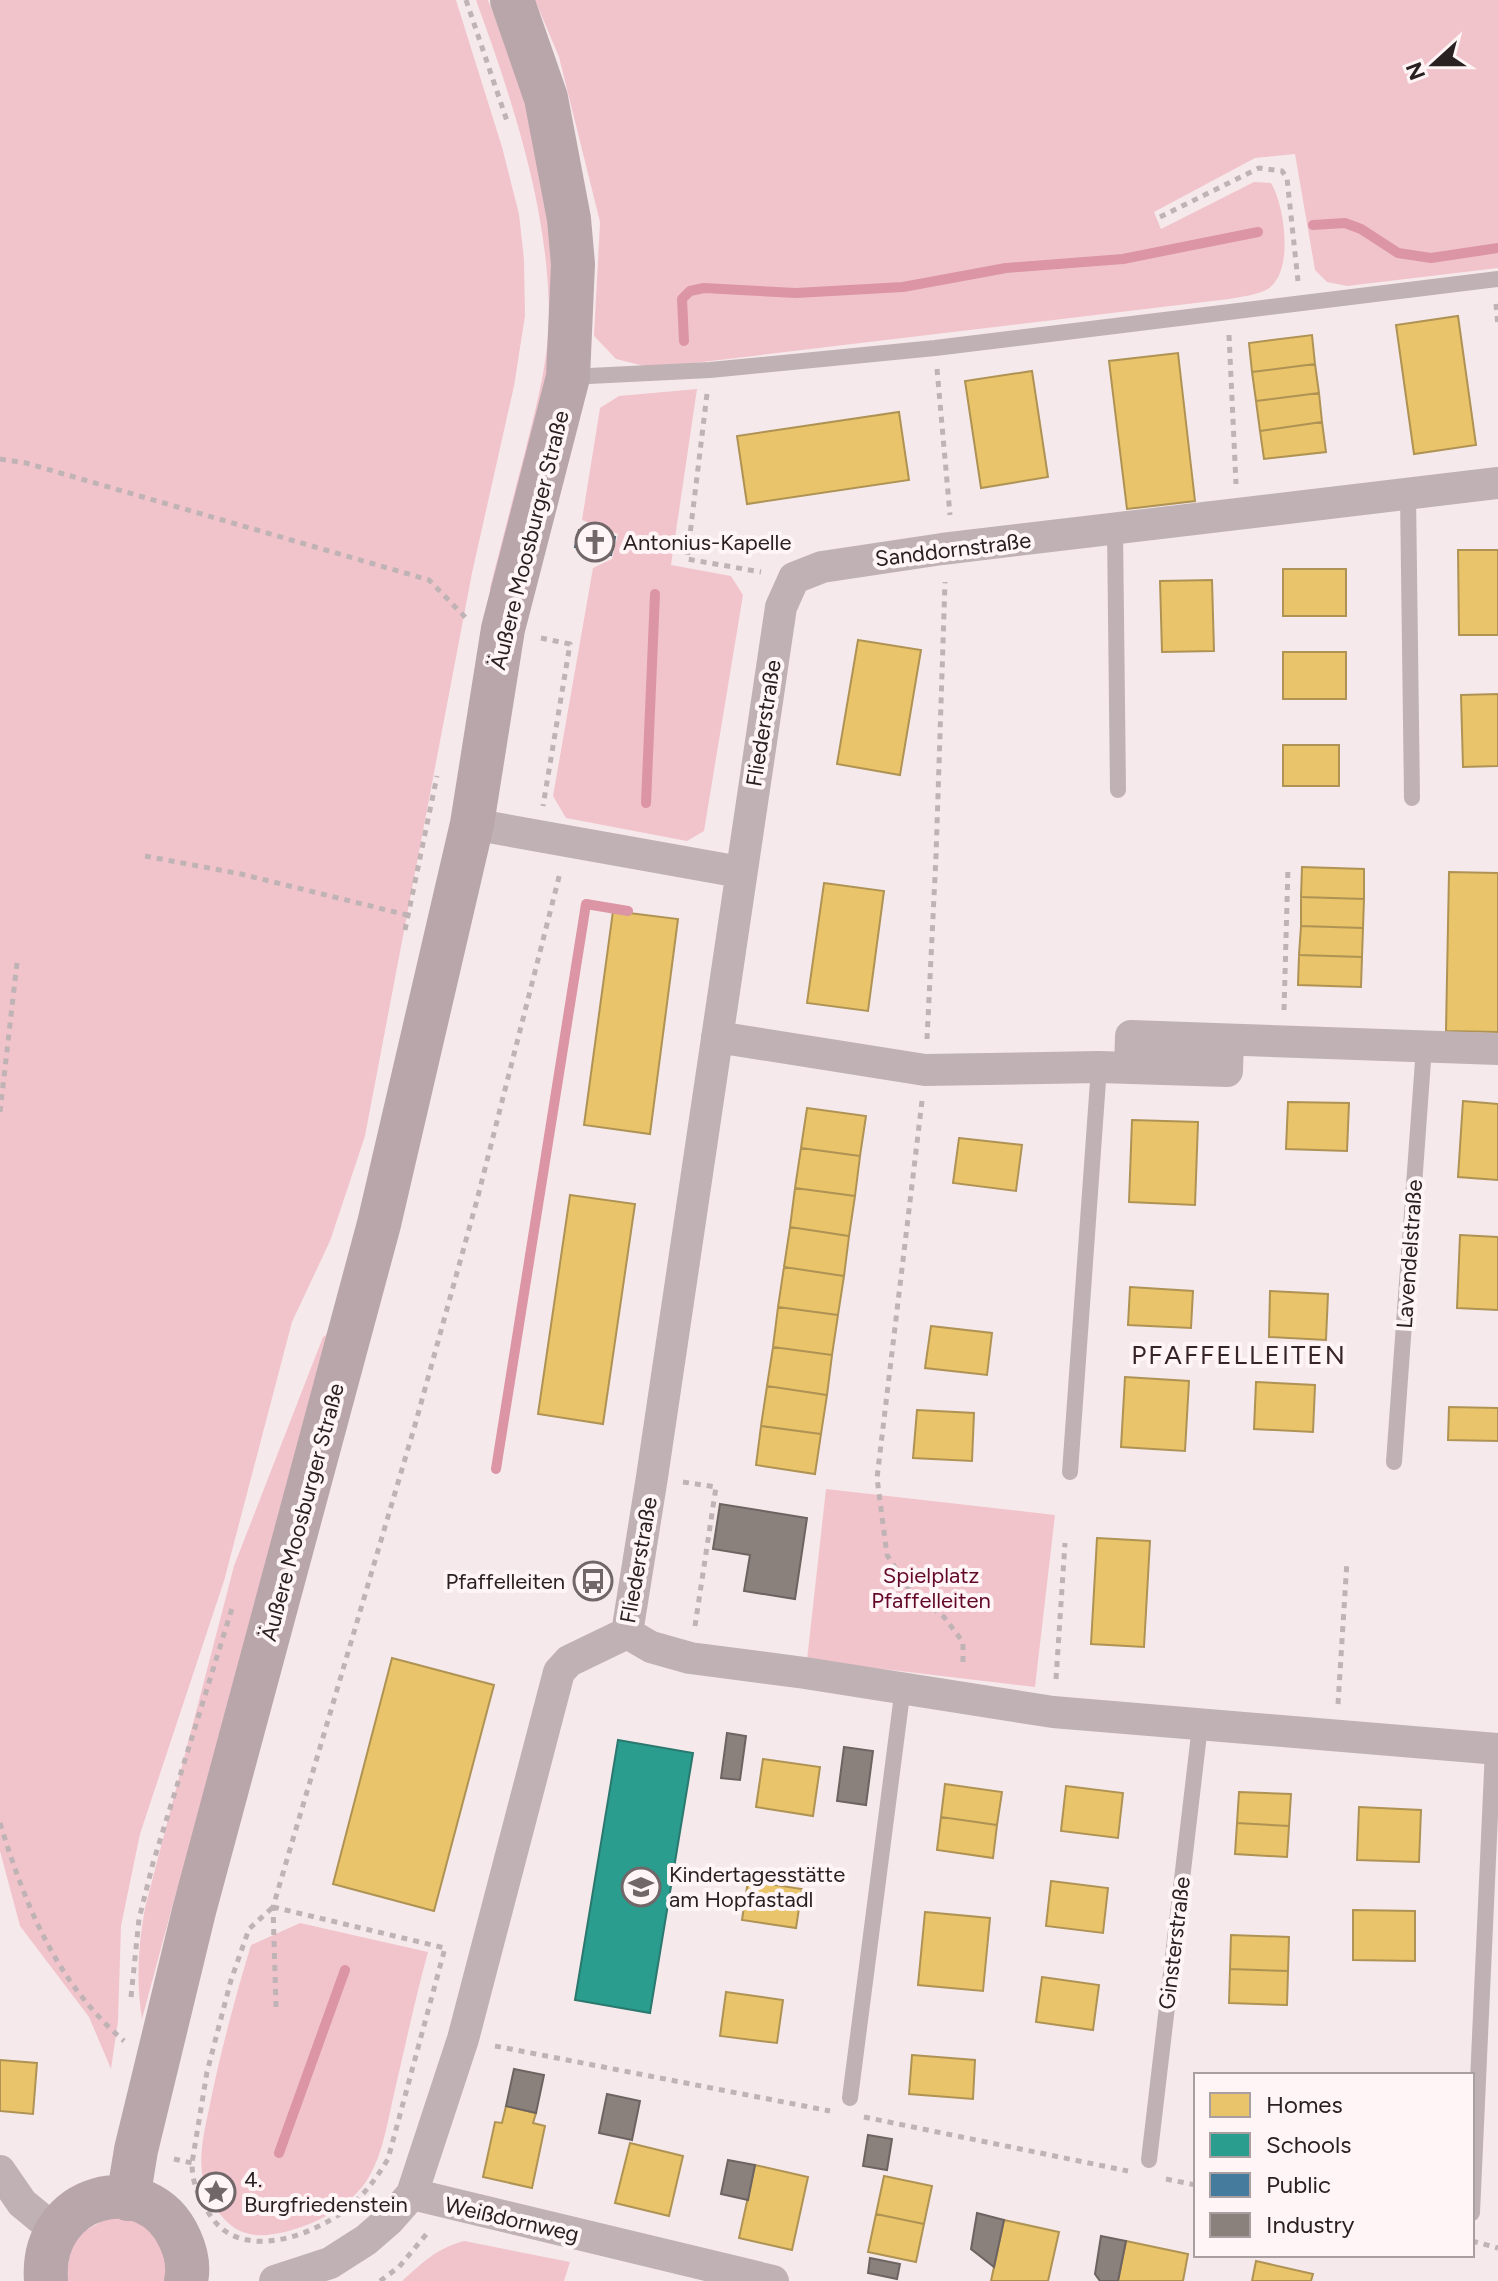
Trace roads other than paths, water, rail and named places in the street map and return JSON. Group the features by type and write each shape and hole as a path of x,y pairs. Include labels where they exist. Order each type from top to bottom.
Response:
{"street":[{"name":"Äußere Moosburger Straße","path":"128,2199 136,2150 194,1911 376,1238 472,824 503,629 566,387 573,264 569,219 546,98 512,0"},
{"name":"Sanddornstraße","path":"794,578 822,567 947,548 1498,483"},
{"name":"Fliederstraße","path":"412,2194 463,2039 559,1672 569,1661 627,1633 781,607 794,578"},
{"path":"472,824 740,872"},
{"path":"717,1037 925,1070 1114,1067 1131,1036 1498,1049"},
{"path":"627,1633 651,1647 690,1658 903,1687 1053,1712 1495,1749"},
{"path":"0,2171 22,2203 56,2231"},
{"path":"275,2281 330,2263 366,2240 412,2194"},
{"name":"Weißdornweg","path":"412,2194 773,2281"},
{"path":"46,2281 45,2263 56,2231 72,2212 89,2202 113,2197 137,2200 159,2211 176,2229 185,2251 186,2281"}],"lane":[{"path":"566,387 935,348 1498,279"},
{"path":"1408,494 1412,798"},
{"path":"1115,529 1118,790"},
{"name":"Lavendelstraße","path":"1394,1462 1424,1047"},
{"path":"1070,1472 1114,1067"},
{"path":"850,2098 903,1687"},
{"name":"Ginsterstraße","path":"1149,2160 1200,1726"},
{"path":"1474,2173 1495,1749"}],"waterway":[{"path":"1313,225 1345,223 1361,229 1398,253 1431,258 1498,248"},
{"path":"684,341 682,299 690,291 704,288 796,293 903,287 1006,268 1123,259 1258,232"},
{"path":"646,803 655,594"},
{"path":"496,1469 586,904 628,911"},
{"path":"279,2153 345,1970"}],"place":[{"name":"Antonius-Kapelle","path":"595,542"},
{"name":"Pfaffelleiten","path":"593,1581"},
{"name":"Kindertagesstätte am Hopfastadl","path":"641,1887"},
{"name":"4. Burgfriedenstein","path":"216,2192"}],"district":[{"name":"PFAFFELLEITEN","path":"1239,1355"}],"park label":[{"name":"Spielplatz Pfaffelleiten","path":"931,1588"}]}
